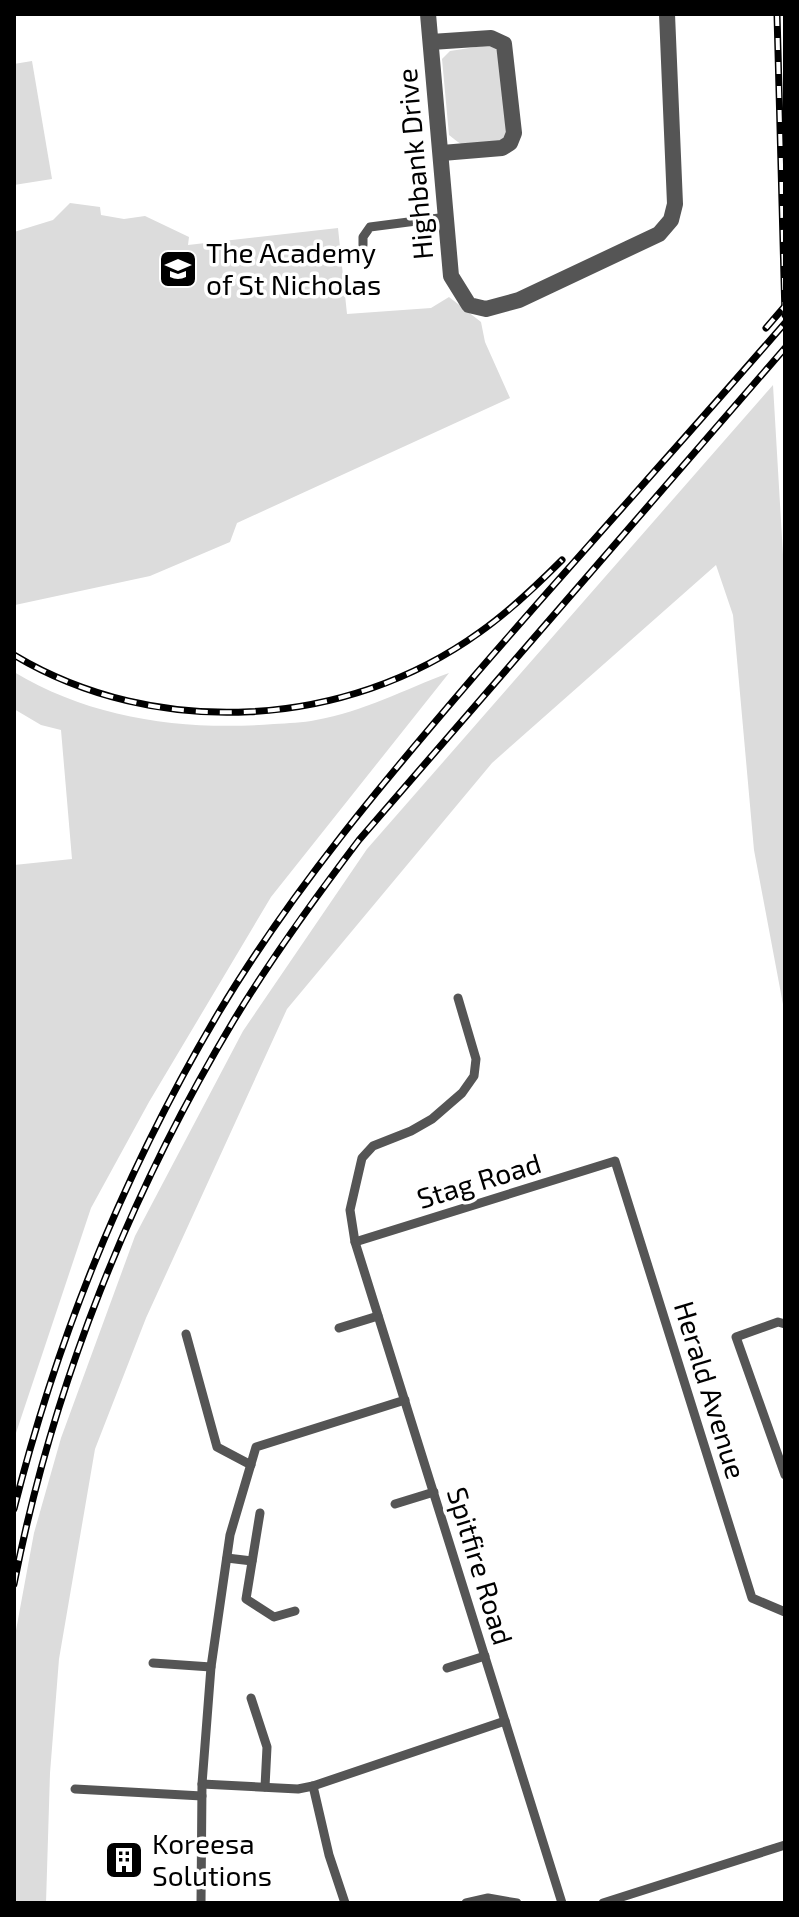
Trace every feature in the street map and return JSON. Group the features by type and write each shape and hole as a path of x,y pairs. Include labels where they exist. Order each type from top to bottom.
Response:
{"street":[{"name":"Highbank Drive","path":"428,14 451,276 469,305 486,309 519,300 659,234 671,220 675,204 667,14"},
{"path":"431,42 491,38 504,44 508,68 514,133 510,143 502,148 442,153"}],"lane":[{"path":"363,245 363,237 370,227 447,217"},
{"name":"Spitfire Road","path":"458,998 476,1059 474,1076 462,1093 432,1119 373,1146 362,1158 350,1210 355,1242 562,1903"},
{"name":"Stag Road","path":"355,1242 615,1161"},
{"name":"Herald Avenue","path":"615,1161 752,1598 785,1612"},
{"path":"339,1328 378,1316"},
{"path":"785,1324 778,1322 736,1337 785,1475"},
{"path":"186,1334 217,1447 251,1465"},
{"path":"201,1903 202,1784 211,1667 230,1535 256,1447 405,1400"},
{"path":"395,1504 434,1492"},
{"path":"260,1513 246,1599 274,1617 295,1611"},
{"path":"227,1558 252,1561"},
{"path":"447,1668 485,1656"},
{"path":"153,1663 211,1667"},
{"path":"251,1698 267,1747 265,1787"},
{"path":"202,1784 298,1789 313,1786 505,1721"},
{"path":"313,1786 329,1855 345,1903"},
{"path":"75,1789 202,1796"},
{"path":"603,1903 785,1845"},
{"path":"466,1903 488,1898 517,1903"}],"shaded area":[{"path":"489,45 497,50 510,131 491,144 467,146 449,135 442,59 450,51"},
{"path":"32,61 52,179 14,185 14,64"},
{"path":"70,203 100,207 101,215 124,219 145,216 189,237 188,245 338,228 347,314 431,308 449,297 481,322 485,342 510,398 237,523 230,542 150,576 15,605 14,232 53,220"},
{"path":"773,385 785,589 785,1015 754,850 733,615 716,565 492,763 287,1009 146,1318 95,1449 59,1659 50,1773 46,1903 14,1903 14,1641 34,1533 61,1438 135,1236 243,1031 367,849"},
{"path":"14,672 75,701 107,711 173,723 240,726 301,722 333,716 367,706 449,673 271,897 149,1102 91,1208 14,1439 14,865 72,859 61,730 41,725 14,709"}],"railway":[{"path":"777,14 785,315"},
{"path":"766,328 785,306"},
{"path":"14,1509 52,1379 98,1253 154,1130 247,967 340,837 407,755 785,323"},
{"path":"14,1584 50,1436 100,1292 161,1153 248,997 359,840 785,348"},
{"path":"14,655 69,682 128,701 189,711 250,712 311,704 371,688 427,664 491,624 562,560"}],"place":[{"name":"The Academy of St Nicholas","path":"178,269"},
{"name":"Koreesa Solutions","path":"124,1860"}]}
